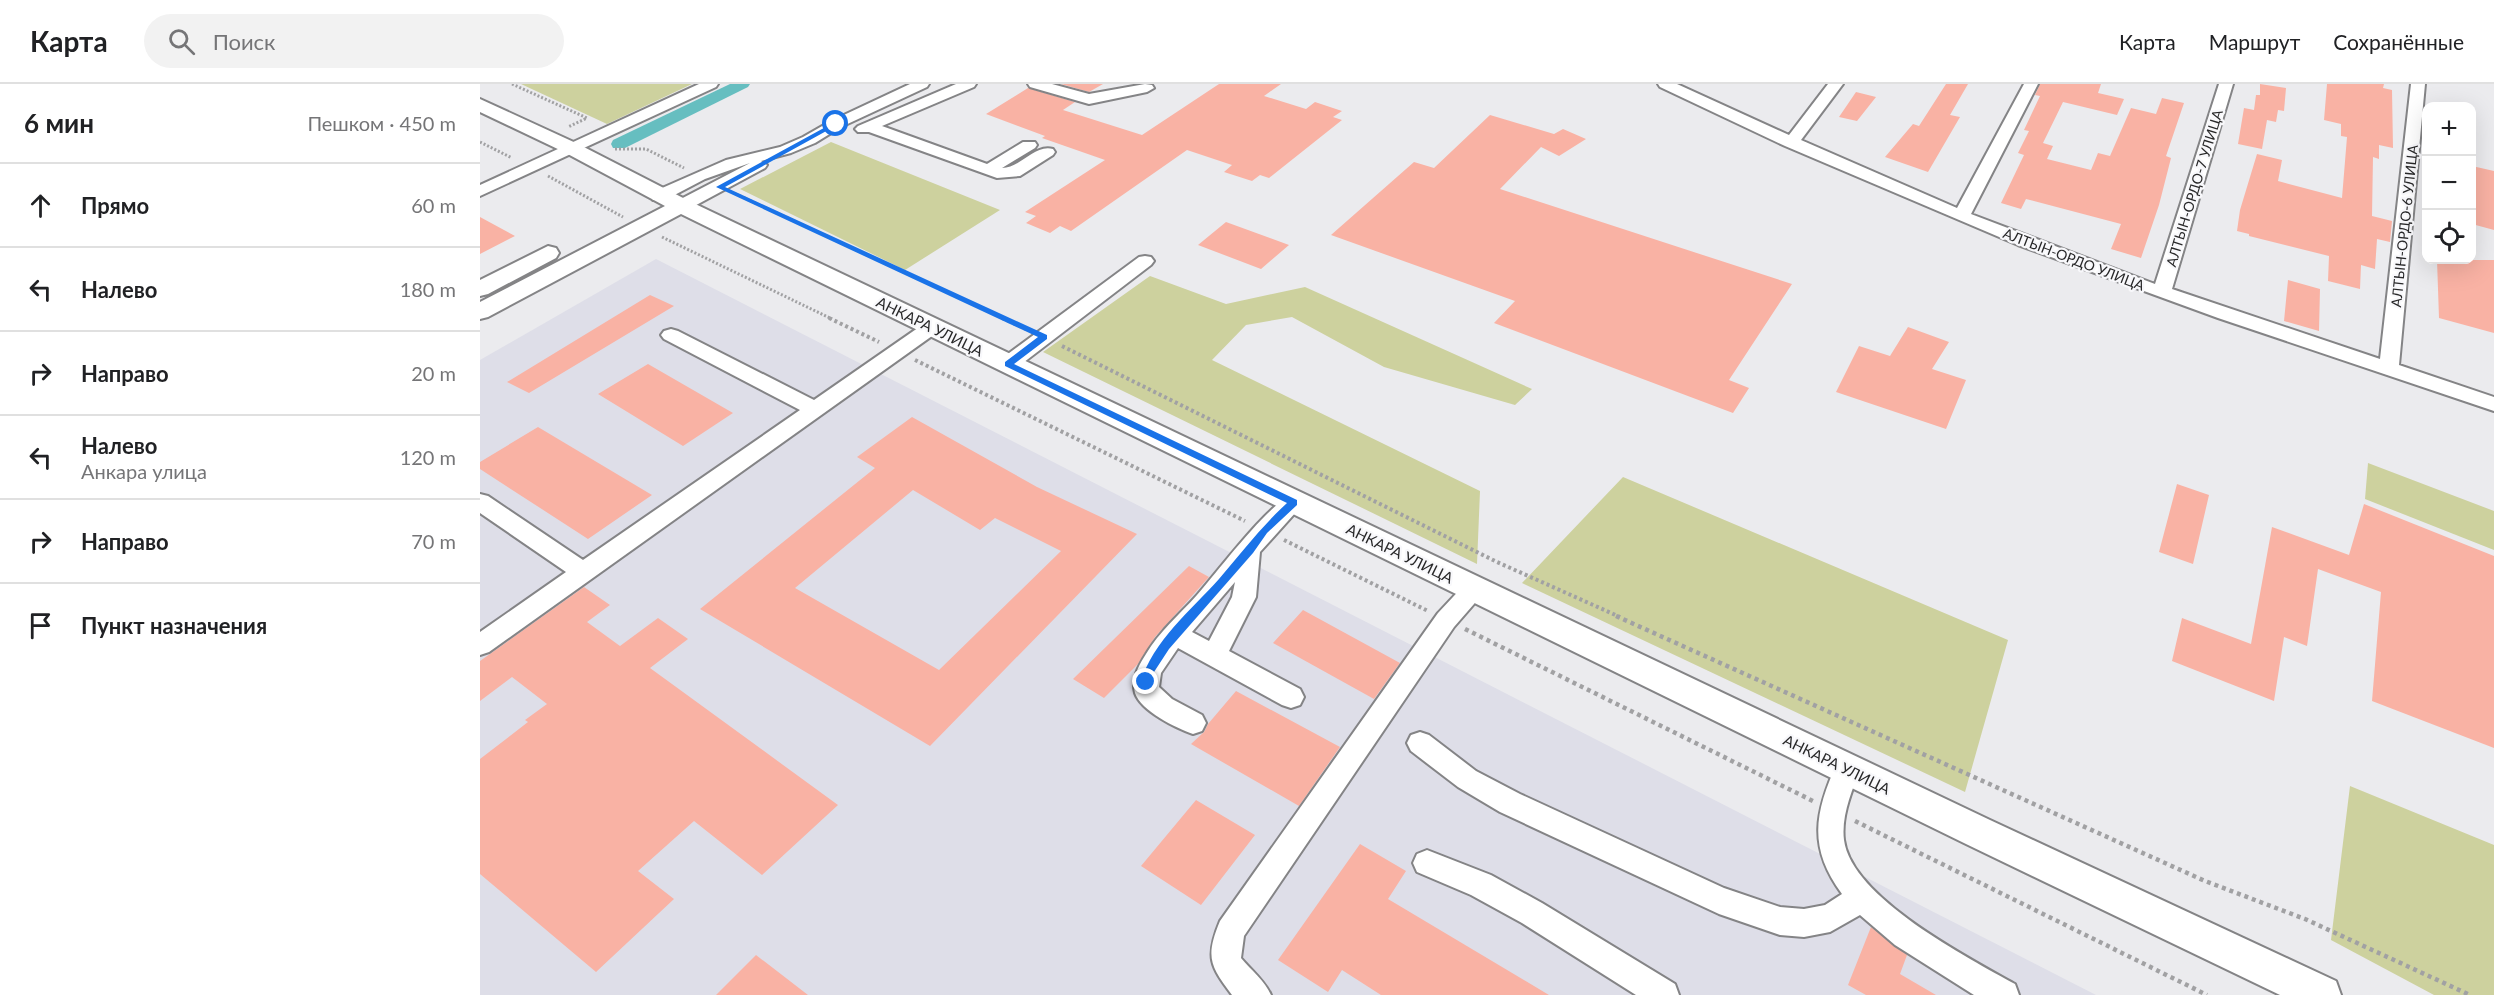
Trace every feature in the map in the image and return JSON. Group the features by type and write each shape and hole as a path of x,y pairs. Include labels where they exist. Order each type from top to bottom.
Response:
{"main road":[{"name":"АНКАРА УЛИЦА","path":"480,105 571,148 670,201 2302,990"},
{"path":"480,289 621,215 670,201"},
{"path":"480,312 641,226 670,201"}],"street":[{"path":"480,191 711,84"},
{"path":"670,201 720,187 785,150 922,84"},
{"path":"809,140 869,127 969,84"},
{"path":"1035,84 1089,99 1147,88"},
{"name":"АЛТЫН-ОРДО УЛИЦА","path":"1665,84 1791,143 1961,216 2162,292 2494,404"},
{"path":"1791,143 1836,84"},
{"path":"1961,216 2031,84"},
{"name":"АЛТЫН-ОРДО-7 УЛИЦА","path":"2162,292 2226,84"},
{"name":"АЛТЫН-ОРДО-6 УЛИЦА","path":"2389,368 2418,84"},
{"path":"869,127 997,173 1014,173 1047,152"},
{"path":"988,170 1029,145"},
{"path":"670,201 699,176 732,163 785,150"},
{"path":"1008,364 1145,261"},
{"path":"480,645 932,327"},
{"path":"670,335 816,409"},
{"path":"480,502 583,572"},
{"path":"1193,723 1162,707 1147,692 1146,682 1149,670 1264,530 1294,502"},
{"path":"1214,656 1244,597 1249,550"},
{"path":"1256,995 1246,988 1225,962 1230,931 1446,620 1475,589"},
{"path":"1176,635 1291,697"},
{"path":"1420,743 1467,779 1510,803 1719,900 1780,921 1804,923 1830,918 1863,896"},
{"path":"1847,769 1832,810 1832,847 1844,876 1884,917 1930,954 2004,995"},
{"path":"1427,863 1481,885 1533,913 1664,995"}],"path":[{"path":"512,84 586,118 568,127 592,139 617,150 646,149 699,176"},
{"path":"480,142 641,226 2207,995"},
{"path":"720,187 1044,337 1497,562 2205,881 2305,919 2470,995"}],"shaded area":[{"path":"656,259 2096,995 480,995 480,360"}],"green space":[{"path":"521,84 692,84 607,124"},
{"path":"831,142 1000,210 905,270 740,189"},
{"path":"1150,276 1226,304 1305,287 1532,389 1515,405 1384,367 1292,317 1246,325 1212,360 1480,491 1477,564 1043,352"},
{"path":"2368,463 2494,511 2494,550 2365,499"},
{"path":"1623,477 2008,640 1965,792 1522,583"},
{"path":"2350,786 2494,845 2494,995 2434,995 2331,940"}],"building":[{"path":"1061,84 1103,84 1089,92"},
{"path":"1219,84 1281,84 1264,96 1306,109 1315,102 1342,111 1333,117 1342,120 1269,178 1260,175 1252,181 1224,172 1232,165 1187,150 1071,231 1060,226 1050,233 1026,223 1036,216 1025,212 1105,160 1042,138 1045,136 986,114 1028,88 1075,102 1063,110 1142,135"},
{"path":"1946,84 1968,84 1950,115 1960,117 1928,172 1885,157 1913,124 1919,126"},
{"path":"2040,84 2101,84 2098,93 2124,99 2117,115 2063,102 2043,143 2053,146 2047,159 2091,170 2098,153 2110,156 2131,108 2156,114 2162,98 2184,103 2166,156 2171,158 2159,205 2141,258 2111,249 2121,224 2026,199 2021,209 2001,203 2024,155 2018,153 2029,131 2024,130 2040,96 2035,95"},
{"path":"2260,84 2286,88 2284,111 2278,110 2276,122 2267,120 2262,149 2238,144 2244,108 2254,110 2256,95 2260,95"},
{"path":"2327,84 2384,84 2383,88 2392,90 2393,148 2379,145 2379,159 2373,157 2372,216 2392,221 2390,242 2377,239 2375,269 2361,265 2360,289 2328,281 2329,256 2237,231 2240,210 2257,154 2282,160 2278,181 2342,198 2347,137 2341,136 2341,124 2324,120"},
{"path":"1856,92 1876,97 1857,121 1839,117"},
{"path":"1490,115 1554,134 1563,129 1586,139 1559,156 1541,147 1500,189 1792,284 1729,380 1749,388 1733,413 1494,323 1515,301 1331,235 1414,162 1434,168"},
{"path":"2476,167 2494,171 2494,230 2476,225"},
{"path":"480,217 515,236 480,254"},
{"path":"1226,222 1289,245 1261,269 1198,245"},
{"path":"2476,260 2494,260 2494,333 2439,318 2437,264 2476,264"},
{"path":"2288,280 2320,289 2319,331 2284,321"},
{"path":"650,295 674,306 529,393 507,382"},
{"path":"1908,327 1949,342 1932,369 1966,380 1946,429 1836,392 1859,346 1890,356"},
{"path":"648,364 733,413 683,446 598,394"},
{"path":"912,417 1037,487 1137,534 930,746 700,609 875,468 857,457","holes":["913,490 980,530 995,518 1061,551 939,670 795,588"]},
{"path":"538,427 652,495 588,539 480,469 480,462"},
{"path":"2177,484 2209,495 2193,564 2159,552"},
{"path":"2364,504 2494,556 2494,748 2372,701 2381,592 2318,569 2307,646 2284,637 2274,701 2172,661 2182,618 2251,644 2272,527 2349,555"},
{"path":"1189,566 1209,577 1155,637 1138,664 1104,698 1073,679"},
{"path":"584,587 610,605 587,622 620,646 658,618 688,639 650,668 838,805 762,875 694,821 638,871 674,899 596,972 480,874 480,759 528,722 525,720 547,704 512,677 480,701 480,661"},
{"path":"1303,610 1400,663 1374,699 1273,643"},
{"path":"1236,691 1340,747 1299,806 1191,744 1204,732"},
{"path":"1196,800 1255,835 1201,905 1141,866"},
{"path":"1360,844 1406,871 1388,899 1549,995 1381,995 1342,970 1328,992 1278,960"},
{"path":"1871,927 1907,955 1900,974 1936,995 1866,995 1848,985"},
{"path":"756,955 808,995 716,995"}],"waterway":[{"path":"619,144 742,84"}],"route":[{"path":"836,124 720,187 1044,337 1008,364 1294,502 1264,530 1166,646 1149,670 1146,682"}]}
